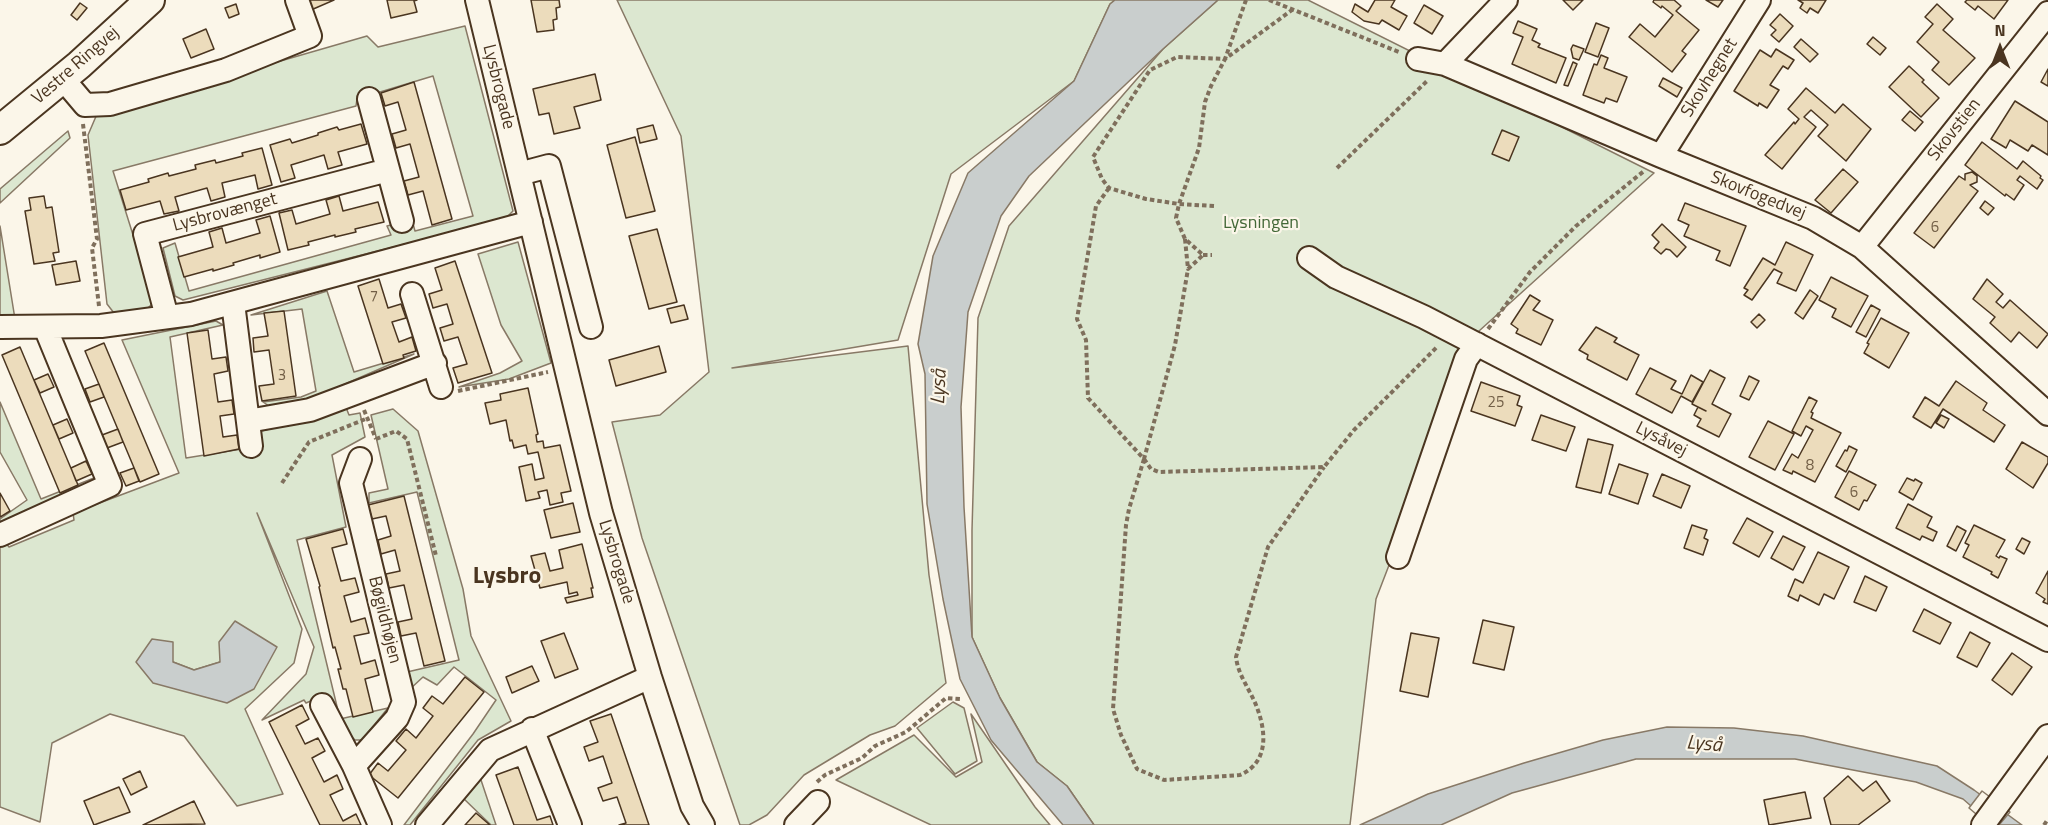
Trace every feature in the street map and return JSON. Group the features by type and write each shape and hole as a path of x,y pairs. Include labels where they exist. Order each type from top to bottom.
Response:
{"main road":[{"name":"Vestre Ringvej","path":"0,130 63,79 150,0"}],"street":[{"path":"63,79 85,105 110,104 215,73 310,36 297,0"},
{"name":"Lysbrogade","path":"477,0 601,513 650,677 692,806 702,825"},
{"path":"1445,64 1506,0"},
{"name":"Skovhegnet","path":"1661,156 1759,0"},
{"name":"Skovstien","path":"1862,247 2048,13"},
{"name":"Skovfogedvej","path":"1418,59 1445,64 1813,218 1862,247 2048,414"},
{"path":"369,99 402,221"},
{"path":"519,174 549,166 591,327"},
{"name":"Lysbrovænget","path":"168,317 146,234 388,170"},
{"path":"0,327 101,326 191,314 531,222"},
{"name":"Lysåvej","path":"1309,258 1336,277 1477,344 2048,640"},
{"path":"548,294 580,286"},
{"path":"412,294 441,387"},
{"path":"232,303 251,447"},
{"path":"0,535 110,485 45,327"},
{"path":"1398,557 1466,359 1477,344"},
{"path":"248,421 310,410 435,363"},
{"name":"Bøgildhøjen","path":"354,766 397,718 404,702 351,483 360,459"},
{"path":"427,825 489,750 650,677"},
{"path":"322,705 354,766 380,825"},
{"path":"532,729 570,825"},
{"path":"1983,825 2048,736"},
{"path":"796,825 814,795"}],"path":[{"path":"1246,0 1225,59 1205,102 1199,148 1179,204 1176,218 1185,239 1188,269 1175,345 1126,525 1113,709 1121,735 1137,769 1164,780 1240,774 1251,770 1265,745 1256,705 1237,670 1236,657 1268,547 1324,467 1354,430 1453,332"},
{"path":"1269,0 1418,59"},
{"path":"1214,206 1146,199 1109,188 1093,157 1150,69 1177,57 1225,59 1292,10"},
{"path":"1336,168 1445,64"},
{"path":"85,105 82,130 97,239 92,248 101,326"},
{"path":"1477,344 1530,272 1576,226 1661,156"},
{"path":"1109,188 1096,206 1077,319 1086,340 1088,398 1151,469 1159,472 1324,467"},
{"path":"1185,239 1203,255 1212,255"},
{"path":"1188,269 1203,255"},
{"path":"441,387 455,391 501,383 566,365"},
{"path":"357,392 376,439"},
{"path":"282,483 309,442 368,418"},
{"path":"360,459 376,439 396,432 407,439 436,556"},
{"path":"814,795 825,774 862,758 875,746 906,732 946,698 960,699"},
{"path":"2044,825 2048,819"}],"green space":[{"path":"617,0 1115,0 1110,4 1074,81 951,174 898,340 732,368 908,346 929,575 946,683 895,726 870,735 804,775 767,815 749,825 740,825 642,538 612,422 660,415 709,372 681,136"},
{"name":"Lysningen","path":"1218,0 1308,0 1654,173 1479,331 1376,599 1350,825 1094,825 1067,786 1037,762 1000,698 972,637 972,530 978,318 1009,226 1163,49"},
{"path":"465,26 513,211 505,219 183,300 175,296 163,248 175,243 189,291 391,235 387,226 412,220 415,231 473,216 433,76 357,99 356,106 113,171 154,302 146,310 114,313 107,304 88,135 97,114 367,36 378,47"},
{"path":"68,131 70,138 0,203 0,189"},
{"path":"0,226 15,319 0,319"},
{"path":"518,242 551,363 509,379 459,387 500,373 522,361 501,325 478,254"},
{"path":"327,291 354,372 414,354 306,401 269,406 263,402 301,397 316,391 302,309 251,315"},
{"path":"216,321 223,325 170,337 186,458 260,446 261,431 315,418 345,405 349,415 360,413 365,437 332,455 346,527 297,540 340,719 388,708 362,740 355,740 343,729 325,695 306,703 304,700 262,720 306,674 314,647 257,513 302,629 294,663 245,709 283,794 237,806 184,736 110,714 52,743 40,822 0,807 0,544 5,542 9,547 74,520 73,513 179,473 122,340","holes":["173,662 194,670 220,662 154,683"]},
{"path":"0,402 41,499 94,478 95,483 0,523 0,519 27,500 0,452"},
{"path":"393,409 418,431 463,589 471,636 511,721 478,740 410,825 404,825 496,700 454,667 437,685 423,677 409,690 407,672 459,660 417,492 369,503 369,493 388,489 371,415"},
{"path":"953,702 964,708 977,761 955,774 917,728"},
{"path":"971,714 1050,825 931,825 836,780 914,735 956,777 982,762"},
{"path":"479,774 496,825 491,825 463,798"}],"water":[{"name":"Lyså","path":"1115,0 1218,0 1029,176 1001,216 968,312 961,407 972,637 1000,698 1037,762 1067,786 1094,825 1063,825 991,740 960,679 943,599 927,504 925,374 918,344 933,256 968,173 1074,81 1110,4"},
{"path":"235,621 277,647 254,689 227,703 153,683 136,662 152,639 173,642 173,662 194,670 220,662 219,642"},
{"name":"Lyså","path":"1667,727 1734,728 1803,736 1937,766 2022,825 1993,825 1963,799 1916,782 1795,759 1636,759 1512,793 1441,825 1360,825 1428,794 1524,763 1603,740"}],"pier":[{"path":"1982,791 2010,812 1999,825 1989,825 1969,808"}],"building":[{"path":"307,0 334,0 311,10"},
{"path":"387,0 417,0 414,1 417,12 391,18"},
{"path":"531,0 559,0 560,7 556,8 557,19 553,20 554,30 537,32"},
{"path":"1375,0 1395,0 1391,7 1407,16 1399,30 1382,20 1379,24 1364,21 1352,12 1355,4 1368,12"},
{"path":"1563,0 1583,0 1573,10"},
{"path":"1654,0 1674,0 1681,6 1676,11 1699,30 1682,51 1686,54 1672,72 1629,37 1640,24 1655,37 1673,15 1653,2"},
{"path":"1706,0 1723,0 1718,7"},
{"path":"1798,0 1826,0 1818,13 1810,8 1807,13 1800,8 1803,3"},
{"path":"1967,0 2008,0 1994,19 1978,6 1975,10 1965,2"},
{"path":"80,3 87,8 77,20 71,15"},
{"path":"236,4 239,14 229,18 225,8"},
{"path":"1937,4 1953,19 1943,30 1975,58 1949,85 1932,70 1939,62 1917,42 1933,24 1925,17"},
{"path":"1424,5 1443,16 1432,34 1414,23"},
{"path":"1780,14 1793,26 1779,42 1771,35 1776,30 1770,25"},
{"path":"1518,21 1537,29 1532,40 1540,44 1538,47 1566,58 1556,83 1512,64 1523,37 1513,33"},
{"path":"1596,23 1609,28 1598,57 1585,52"},
{"path":"206,29 214,49 191,58 183,39"},
{"path":"1873,37 1886,48 1880,55 1867,44"},
{"path":"1801,39 1818,54 1810,62 1794,47"},
{"path":"1573,45 1584,49 1579,60 1573,58 1571,49"},
{"path":"1776,49 1794,60 1788,69 1783,66 1770,85 1779,90 1767,108 1759,103 1758,106 1734,91 1760,50 1771,57"},
{"path":"1601,55 1608,58 1604,68 1627,77 1617,102 1606,98 1604,103 1583,95 1594,64 1597,65"},
{"path":"1573,62 1577,64 1568,86 1564,85"},
{"path":"1909,66 1939,98 1921,117 1889,87"},
{"path":"2048,69 2048,86 2041,82"},
{"path":"595,74 601,100 574,107 580,128 554,134 549,113 539,115 533,89"},
{"path":"1663,78 1682,88 1677,97 1659,86"},
{"path":"414,82 452,219 432,225 423,191 408,195 404,181 419,177 410,144 396,148 392,134 406,130 398,102 385,106 381,93"},
{"path":"1806,88 1835,113 1843,104 1871,129 1846,161 1818,136 1828,125 1811,110 1804,117 1816,127 1782,169 1765,155 1799,119 1788,109"},
{"path":"2015,101 2048,122 2048,155 2032,145 2028,151 2010,140 2006,148 1991,139"},
{"path":"1910,111 1923,122 1915,131 1902,120"},
{"path":"361,124 367,144 338,152 342,165 328,169 324,155 291,165 295,178 281,182 270,145 290,139 292,143 337,127 339,130"},
{"path":"653,125 657,139 640,143 637,129"},
{"path":"1502,130 1519,137 1509,161 1492,154"},
{"path":"635,137 655,211 626,218 607,145"},
{"path":"1982,142 2017,169 2023,161 2041,176 2043,180 2037,189 2020,176 2017,180 2024,185 2014,200 2006,194 2005,196 1965,165"},
{"path":"262,148 272,185 258,189 255,175 222,183 225,197 211,201 207,188 175,197 179,211 164,214 160,201 126,210 120,190 149,182 148,179 168,173 169,176 196,169 195,165 215,160 216,163"},
{"path":"1843,169 1858,182 1831,213 1815,200"},
{"path":"1972,172 1977,176 1977,182 1970,185 1978,191 1934,248 1914,233 1959,176 1965,180 1965,174"},
{"path":"44,196 46,208 52,207 59,252 53,253 55,261 34,264 25,211 31,210 29,198"},
{"path":"339,196 343,211 378,202 384,222 355,229 356,232 308,242 309,245 288,250 279,213 292,210 296,224 330,214 326,200"},
{"path":"1985,201 1994,208 1988,215 1980,208"},
{"path":"1685,203 1746,226 1730,266 1716,260 1720,251 1684,236 1689,225 1678,220"},
{"path":"270,216 280,252 260,258 260,255 233,263 234,265 184,277 178,257 213,247 209,232 222,228 226,243 260,233 256,220"},
{"path":"1662,224 1686,247 1677,257 1670,250 1666,249 1661,254 1654,248 1659,242 1652,235"},
{"path":"657,229 677,302 649,309 629,236"},
{"path":"1786,242 1813,255 1796,291 1777,283 1782,273 1774,269 1752,300 1744,295 1748,290 1744,288 1763,258 1775,265"},
{"path":"76,261 80,281 56,285 52,265"},
{"path":"455,261 492,373 458,383 453,368 467,364 458,337 444,341 440,328 453,324 447,304 433,308 429,294 442,290 435,268"},
{"path":"1831,277 1868,296 1851,327 1832,317 1836,309 1819,300"},
{"path":"379,279 388,308 401,304 406,318 392,322 399,342 412,337 416,351 403,355 404,358 383,364 358,286"},
{"path":"1987,279 2003,294 1996,302 2003,308 2010,300 2048,334 2037,348 2019,332 2011,342 1990,323 1995,317 1973,299"},
{"path":"1810,290 1818,296 1803,319 1795,313"},
{"path":"1530,295 1540,301 1533,310 1553,320 1541,345 1516,333 1518,329 1511,324"},
{"path":"684,305 688,319 671,323 667,309"},
{"path":"1871,305 1880,310 1866,337 1856,332"},
{"path":"284,311 296,396 262,401 259,386 274,384 269,350 254,352 253,338 268,336 264,313"},
{"path":"1759,314 1765,320 1757,328 1751,322"},
{"path":"1881,318 1909,333 1889,368 1864,353"},
{"path":"1596,327 1617,338 1614,342 1639,355 1627,380 1587,359 1588,355 1579,350"},
{"path":"208,330 212,359 226,357 228,371 214,374 218,402 232,400 234,414 220,416 223,437 237,435 239,449 204,456 187,333"},
{"path":"104,343 159,474 140,482 85,351"},
{"path":"659,346 666,372 616,386 609,360"},
{"path":"20,347 78,485 60,493 2,355"},
{"path":"1650,368 1676,381 1671,389 1682,394 1691,375 1703,382 1692,402 1681,396 1672,413 1636,394"},
{"path":"1710,370 1725,378 1712,404 1731,414 1719,437 1697,426 1701,419 1694,415 1698,407 1692,404"},
{"path":"48,374 54,387 40,393 34,380"},
{"path":"1749,376 1759,381 1749,400 1740,396"},
{"path":"1956,381 1987,403 1983,410 2005,425 1994,442 1943,409 1931,428 1913,417 1925,397 1939,406"},
{"path":"1481,382 1520,396 1517,405 1522,407 1515,426 1471,411"},
{"path":"99,384 104,397 90,402 85,389"},
{"path":"528,388 538,434 536,435 537,442 543,441 544,448 560,445 571,491 561,493 563,502 550,505 547,490 538,492 540,498 526,501 519,467 532,464 535,480 544,478 538,452 528,454 526,445 514,448 512,440 510,441 506,420 490,424 485,403 501,400 500,394"},
{"path":"1809,397 1817,401 1811,412 1813,413 1811,418 1841,433 1815,482 1793,471 1792,474 1783,470 1792,454 1798,458 1813,430 1806,426 1801,436 1792,431"},
{"path":"1541,415 1575,427 1566,451 1532,440"},
{"path":"1941,415 1949,419 1944,428 1936,423"},
{"path":"67,419 73,433 59,439 53,425"},
{"path":"1768,421 1794,434 1775,470 1749,457"},
{"path":"118,429 123,442 107,448 102,435"},
{"path":"1588,439 1613,445 1601,493 1576,487"},
{"path":"2022,442 2048,457 2048,463 2033,488 2006,469"},
{"path":"1849,446 1857,450 1846,472 1836,466"},
{"path":"86,461 92,474 76,481 71,468"},
{"path":"1619,464 1648,474 1638,504 1609,494"},
{"path":"134,468 139,481 126,486 120,473"},
{"path":"1849,471 1876,485 1859,510 1835,497"},
{"path":"1662,474 1690,486 1681,508 1653,496"},
{"path":"1907,478 1922,483 1913,500 1899,492"},
{"path":"0,493 10,511 0,517"},
{"path":"404,496 445,661 424,666 416,633 401,636 398,622 412,619 404,585 389,588 386,574 400,571 395,550 381,554 378,540 391,536 386,516 372,519 368,505"},
{"path":"573,503 580,532 551,538 544,510"},
{"path":"1908,504 1932,517 1927,527 1937,532 1933,541 1922,536 1920,540 1896,528"},
{"path":"1747,518 1773,532 1759,557 1733,543"},
{"path":"1692,525 1707,530 1704,538 1708,540 1703,555 1684,548"},
{"path":"1974,525 2005,540 1996,556 2007,559 1998,578 1991,574 1992,572 1963,557 1969,545 1965,543"},
{"path":"1957,526 1966,531 1956,551 1947,546"},
{"path":"343,529 347,544 332,548 341,581 355,578 359,592 344,596 351,622 365,618 369,633 354,636 361,664 375,660 379,675 365,679 373,712 353,717 346,689 343,689 338,669 341,669 335,647 333,648 320,586 306,539"},
{"path":"1783,536 1805,547 1793,570 1771,558"},
{"path":"2022,538 2030,542 2024,554 2016,549"},
{"path":"582,544 593,588 591,588 593,597 567,603 565,598 578,595 577,592 569,594 567,582 540,588 531,556 545,553 550,571 563,568 559,550"},
{"path":"1818,552 1849,567 1834,599 1824,594 1819,605 1800,595 1798,601 1788,596 1795,579 1803,583"},
{"path":"2048,571 2048,604 2043,602 2045,599 2036,593"},
{"path":"1865,576 1887,587 1876,611 1854,602"},
{"path":"1924,609 1951,623 1940,644 1913,631"},
{"path":"1483,620 1514,627 1504,670 1473,663"},
{"path":"1970,632 1990,643 1977,667 1957,657"},
{"path":"564,633 578,669 555,678 541,641"},
{"path":"1411,633 1439,638 1428,697 1400,691"},
{"path":"2012,653 2032,667 2012,695 1992,680"},
{"path":"532,666 539,681 512,693 506,677"},
{"path":"465,677 484,692 398,798 369,775 378,763 388,771 406,750 396,741 406,729 416,738 433,716 423,708 432,696 443,704"},
{"path":"302,705 309,719 296,726 305,744 318,738 325,751 312,758 324,782 337,775 343,789 330,795 343,821 356,814 361,825 320,825 269,722"},
{"path":"611,714 649,825 619,825 626,823 617,797 603,801 598,788 612,783 603,756 589,761 584,747 598,742 590,721"},
{"path":"518,767 537,820 550,816 553,825 514,825 496,775"},
{"path":"140,771 147,787 131,795 123,779"},
{"path":"1848,776 1863,791 1876,781 1890,801 1858,825 1831,825 1824,798"},
{"path":"119,787 130,812 94,825 84,801"},
{"path":"1805,792 1811,818 1769,825 1764,800"},
{"path":"194,801 205,824 143,825"},
{"path":"476,813 490,825 465,825"}],"district":[{"name":"Lysbro","path":"507,577"}]}
